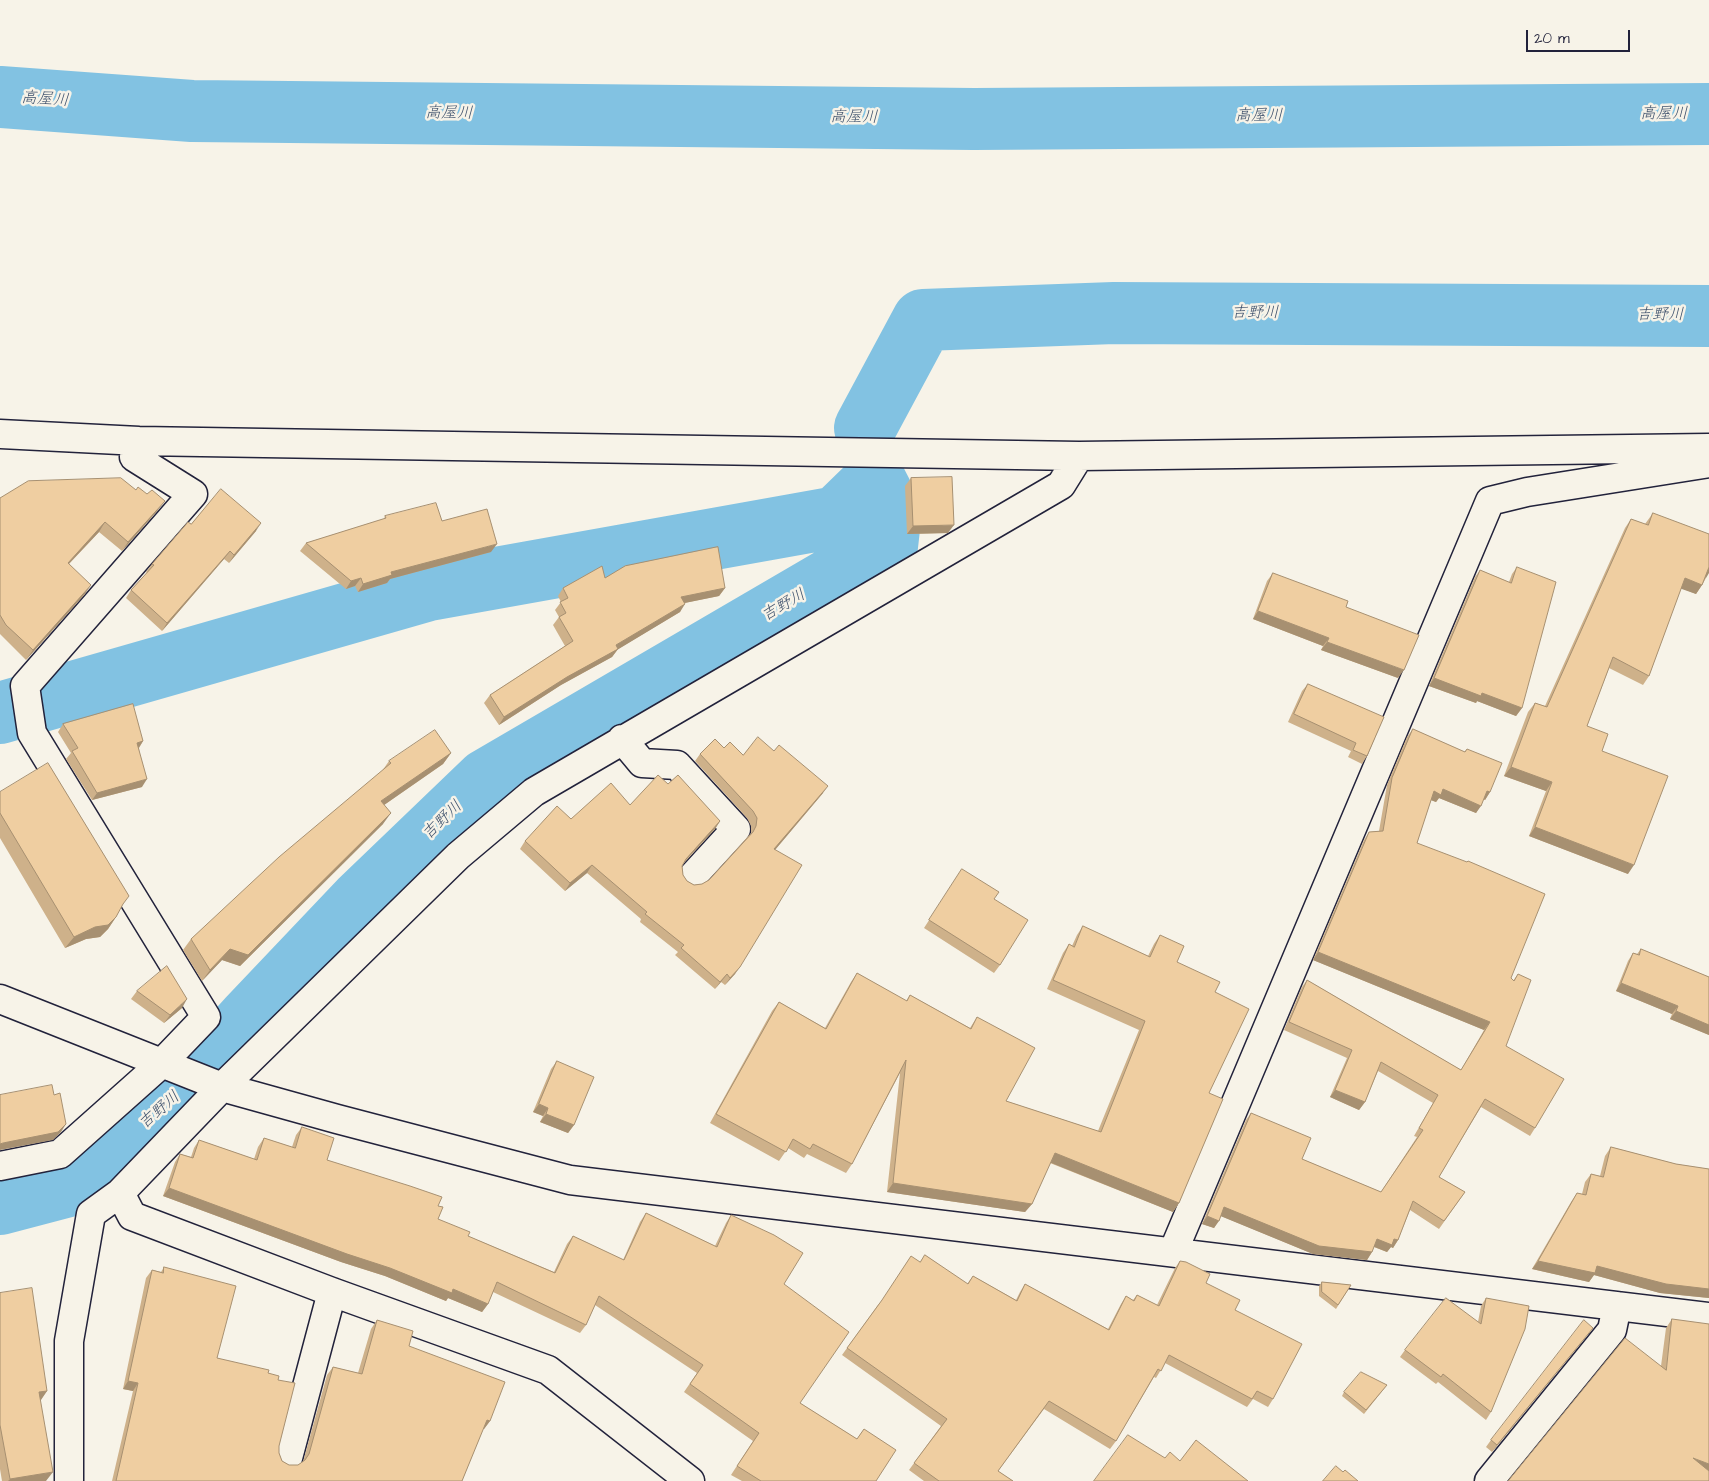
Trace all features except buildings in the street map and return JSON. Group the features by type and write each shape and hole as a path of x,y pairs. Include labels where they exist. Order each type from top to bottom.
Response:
{"street":[{"path":"0,434 139,441 1079,456 1709,448"},
{"path":"0,1166 60,1154 161,1064 206,1017 32,733 26,686 193,494 134,457 139,441"},
{"path":"68,1481 69,1341 91,1214 120,1193 222,1087 458,856 534,792 1061,485 1079,456"},
{"path":"1173,1252 1490,501 1527,492 1709,463"},
{"path":"622,740 642,763 677,765 736,829 692,877"},
{"path":"0,999 222,1087 346,1122 570,1180 1709,1317"},
{"path":"120,1193 132,1216 332,1292 548,1370 690,1481"},
{"path":"288,1458 332,1292"},
{"path":"1490,1481 1612,1330 1617,1306"}],"waterway":[{"name":"高屋川","path":"0,97 192,111 974,119 1709,114"},
{"name":"吉野川","path":"865,428 923,320 1114,313 1709,316"},
{"name":"吉野川","path":"0,713 429,590 837,517 875,480 891,511 887,546 486,780 361,900 181,1093 76,1184 0,1204"}]}
